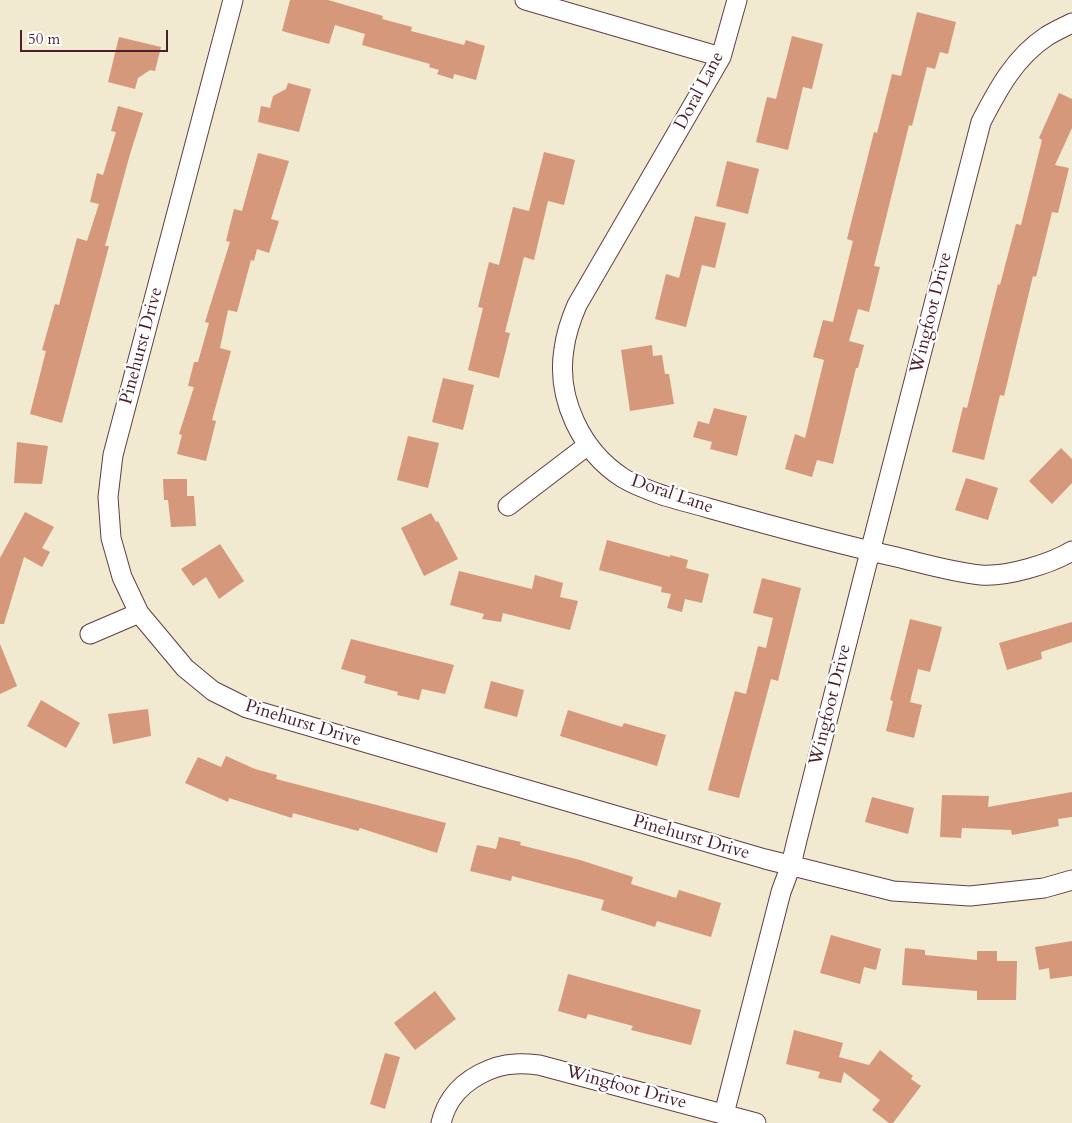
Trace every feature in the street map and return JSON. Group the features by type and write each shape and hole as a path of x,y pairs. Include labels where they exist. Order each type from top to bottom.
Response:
{"street":[{"name":"Pinehurst Drive","path":"233,0 113,455 108,497 111,538 122,578 139,613 185,668 214,691 247,708 791,865 893,892 970,896 1044,888 1072,880"},
{"path":"525,0 721,57"},
{"name":"Doral Lane","path":"737,0 721,57 577,304 567,330 562,370 570,410 577,428 588,445 604,463 623,478 643,489 870,551 955,571 983,575 1037,566 1061,558 1072,551"},
{"name":"Wingfoot Drive","path":"441,1123 452,1098 463,1086 493,1068 514,1064 539,1065 724,1114 781,892 791,865 981,122 998,90 1018,60 1048,36 1072,23"},
{"path":"508,506 588,445"},
{"path":"90,634 139,613"},
{"path":"724,1114 756,1123"}],"building":[{"path":"290,0 328,0 383,16 382,19 412,27 411,31 464,45 466,40 485,46 476,80 454,74 453,79 437,74 439,70 429,67 430,64 362,45 365,34 335,25 329,44 282,31"},
{"path":"917,12 956,22 948,54 940,52 935,69 927,67 912,126 909,125 874,266 880,267 869,312 858,309 849,341 864,345 858,368 856,368 833,464 817,460 812,477 785,469 795,434 805,438 824,360 813,357 823,320 833,322 853,241 847,239 874,132 877,133 892,74 901,76"},
{"path":"792,36 823,44 812,89 803,87 788,150 756,142 767,97 776,99"},
{"path":"119,37 161,47 155,71 150,70 138,78 135,89 108,82"},
{"path":"288,83 311,89 299,132 258,122 261,106 270,108 273,96 286,89"},
{"path":"1059,93 1072,99 1072,128 1055,165 1069,168 1058,213 1052,212 1036,277 1033,276 1004,396 1000,395 984,460 952,452 963,407 967,408 998,284 1000,285 1016,224 1021,225 1042,140 1039,138"},
{"path":"118,106 143,113 105,246 109,246 62,423 30,414 46,351 42,350 55,304 59,305 77,238 87,241 99,204 90,202 97,173 103,175 116,132 111,131"},
{"path":"544,152 575,160 564,205 548,201 534,260 524,257 505,332 510,333 499,378 468,370 483,308 478,307 489,262 499,265 513,207 529,211"},
{"path":"258,153 289,161 271,219 279,221 269,253 257,249 254,261 251,260 237,312 228,310 220,348 231,351 212,420 216,421 206,461 177,454 182,435 179,434 194,387 188,386 194,362 198,362 209,323 205,322 230,242 226,241 234,209 242,211"},
{"path":"727,161 759,169 748,214 716,206"},
{"path":"695,216 726,223 715,268 702,265 686,327 655,319 666,274 679,278"},
{"path":"652,345 653,356 662,355 665,374 669,374 674,404 630,411 621,350"},
{"path":"443,378 474,385 463,430 432,422"},
{"path":"714,408 747,416 737,456 710,449 712,442 693,437 698,421 709,424"},
{"path":"408,436 439,443 428,488 397,480"},
{"path":"17,442 48,446 42,484 14,483"},
{"path":"1061,448 1072,459 1072,483 1052,504 1029,481"},
{"path":"966,478 998,488 988,520 955,510"},
{"path":"163,479 187,479 187,496 194,496 196,526 171,527 168,500 164,500"},
{"path":"25,512 54,527 42,548 50,552 42,567 24,557 4,624 0,624 0,558"},
{"path":"431,513 436,522 438,521 458,559 424,576 401,528"},
{"path":"607,540 688,560 686,568 709,574 702,603 685,599 682,612 667,608 671,594 661,592 662,587 599,570"},
{"path":"220,544 244,581 219,599 206,577 193,586 181,569"},
{"path":"459,571 532,589 535,575 563,583 560,597 578,601 570,630 503,613 501,622 482,619 484,614 450,605"},
{"path":"762,578 801,588 778,681 771,679 739,798 708,790 735,691 746,694 758,646 766,648 773,618 753,613"},
{"path":"910,619 942,627 930,672 918,669 910,702 922,705 914,738 886,731 893,701 890,700"},
{"path":"1072,622 1072,642 1041,652 1042,659 1007,670 999,643"},
{"path":"351,639 454,665 445,694 422,689 419,700 397,695 398,692 364,683 366,676 341,669"},
{"path":"0,644 17,686 0,694"},
{"path":"491,681 524,690 517,717 484,708"},
{"path":"41,700 80,723 66,748 27,726"},
{"path":"148,709 151,736 113,744 108,714"},
{"path":"568,710 622,727 624,723 666,735 657,766 560,736"},
{"path":"226,756 255,769 277,775 276,779 446,823 437,853 360,828 358,831 293,813 292,818 229,798 228,802 185,783 198,757 221,767"},
{"path":"1072,792 1072,817 1058,819 1059,826 1012,835 1011,830 962,828 961,838 940,837 942,795 989,796 988,807"},
{"path":"872,797 914,808 908,834 865,822"},
{"path":"499,837 521,842 520,845 580,860 633,877 631,884 676,898 679,890 721,903 711,937 657,921 655,927 601,910 604,900 512,876 511,881 470,871 477,845 496,849"},
{"path":"831,935 881,949 876,970 864,967 860,984 820,973"},
{"path":"1072,941 1072,976 1050,979 1049,968 1039,970 1035,947"},
{"path":"905,948 925,950 925,955 977,960 977,951 997,951 997,961 1017,961 1016,1000 977,1000 977,991 902,985"},
{"path":"568,974 701,1010 691,1045 631,1030 633,1026 588,1014 586,1019 558,1011"},
{"path":"435,991 456,1019 415,1050 394,1023"},
{"path":"794,1030 843,1043 839,1057 869,1065 880,1050 913,1076 911,1079 921,1086 893,1123 889,1123 872,1110 880,1100 844,1072 841,1083 818,1078 820,1072 786,1064"},
{"path":"385,1053 400,1057 385,1109 370,1104"}]}
